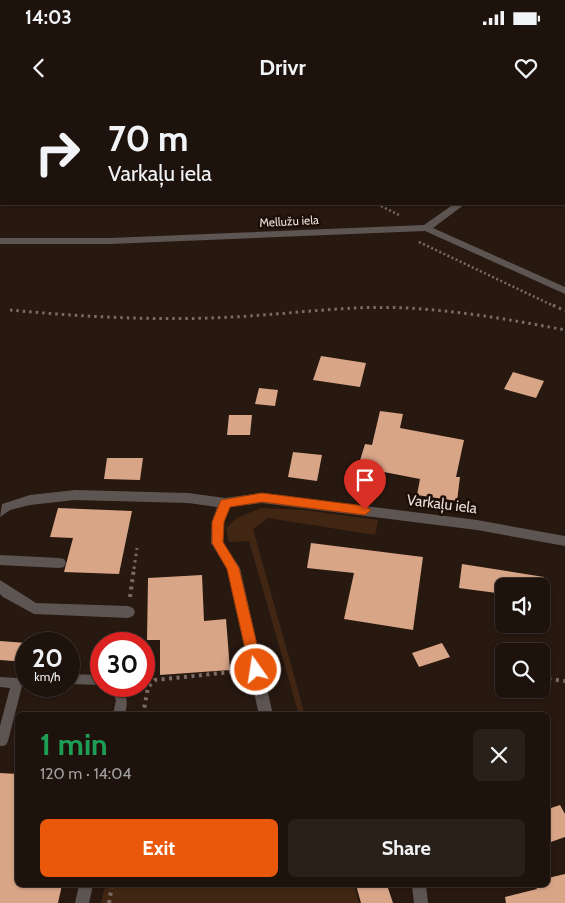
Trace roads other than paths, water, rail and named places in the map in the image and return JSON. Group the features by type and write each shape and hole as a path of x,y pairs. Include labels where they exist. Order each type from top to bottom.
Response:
{"street":[{"path":"426,228 459,205"},
{"name":"Mellužu iela","path":"0,241 91,242 426,228 565,291"},
{"name":"Varkaļu iela","path":"0,512 6,507 30,500 75,495 188,498 225,503 262,498 477,525 565,541"},
{"path":"225,503 218,522 218,543 233,568 265,712"},
{"path":"0,560 59,563"},
{"path":"0,585 8,593 34,608 128,612"}],"lane":[{"path":"0,682 15,682"},
{"path":"2,741 17,697"},
{"path":"120,697 122,700 120,712"},
{"path":"82,903 86,887"},
{"path":"419,887 421,903"}]}
